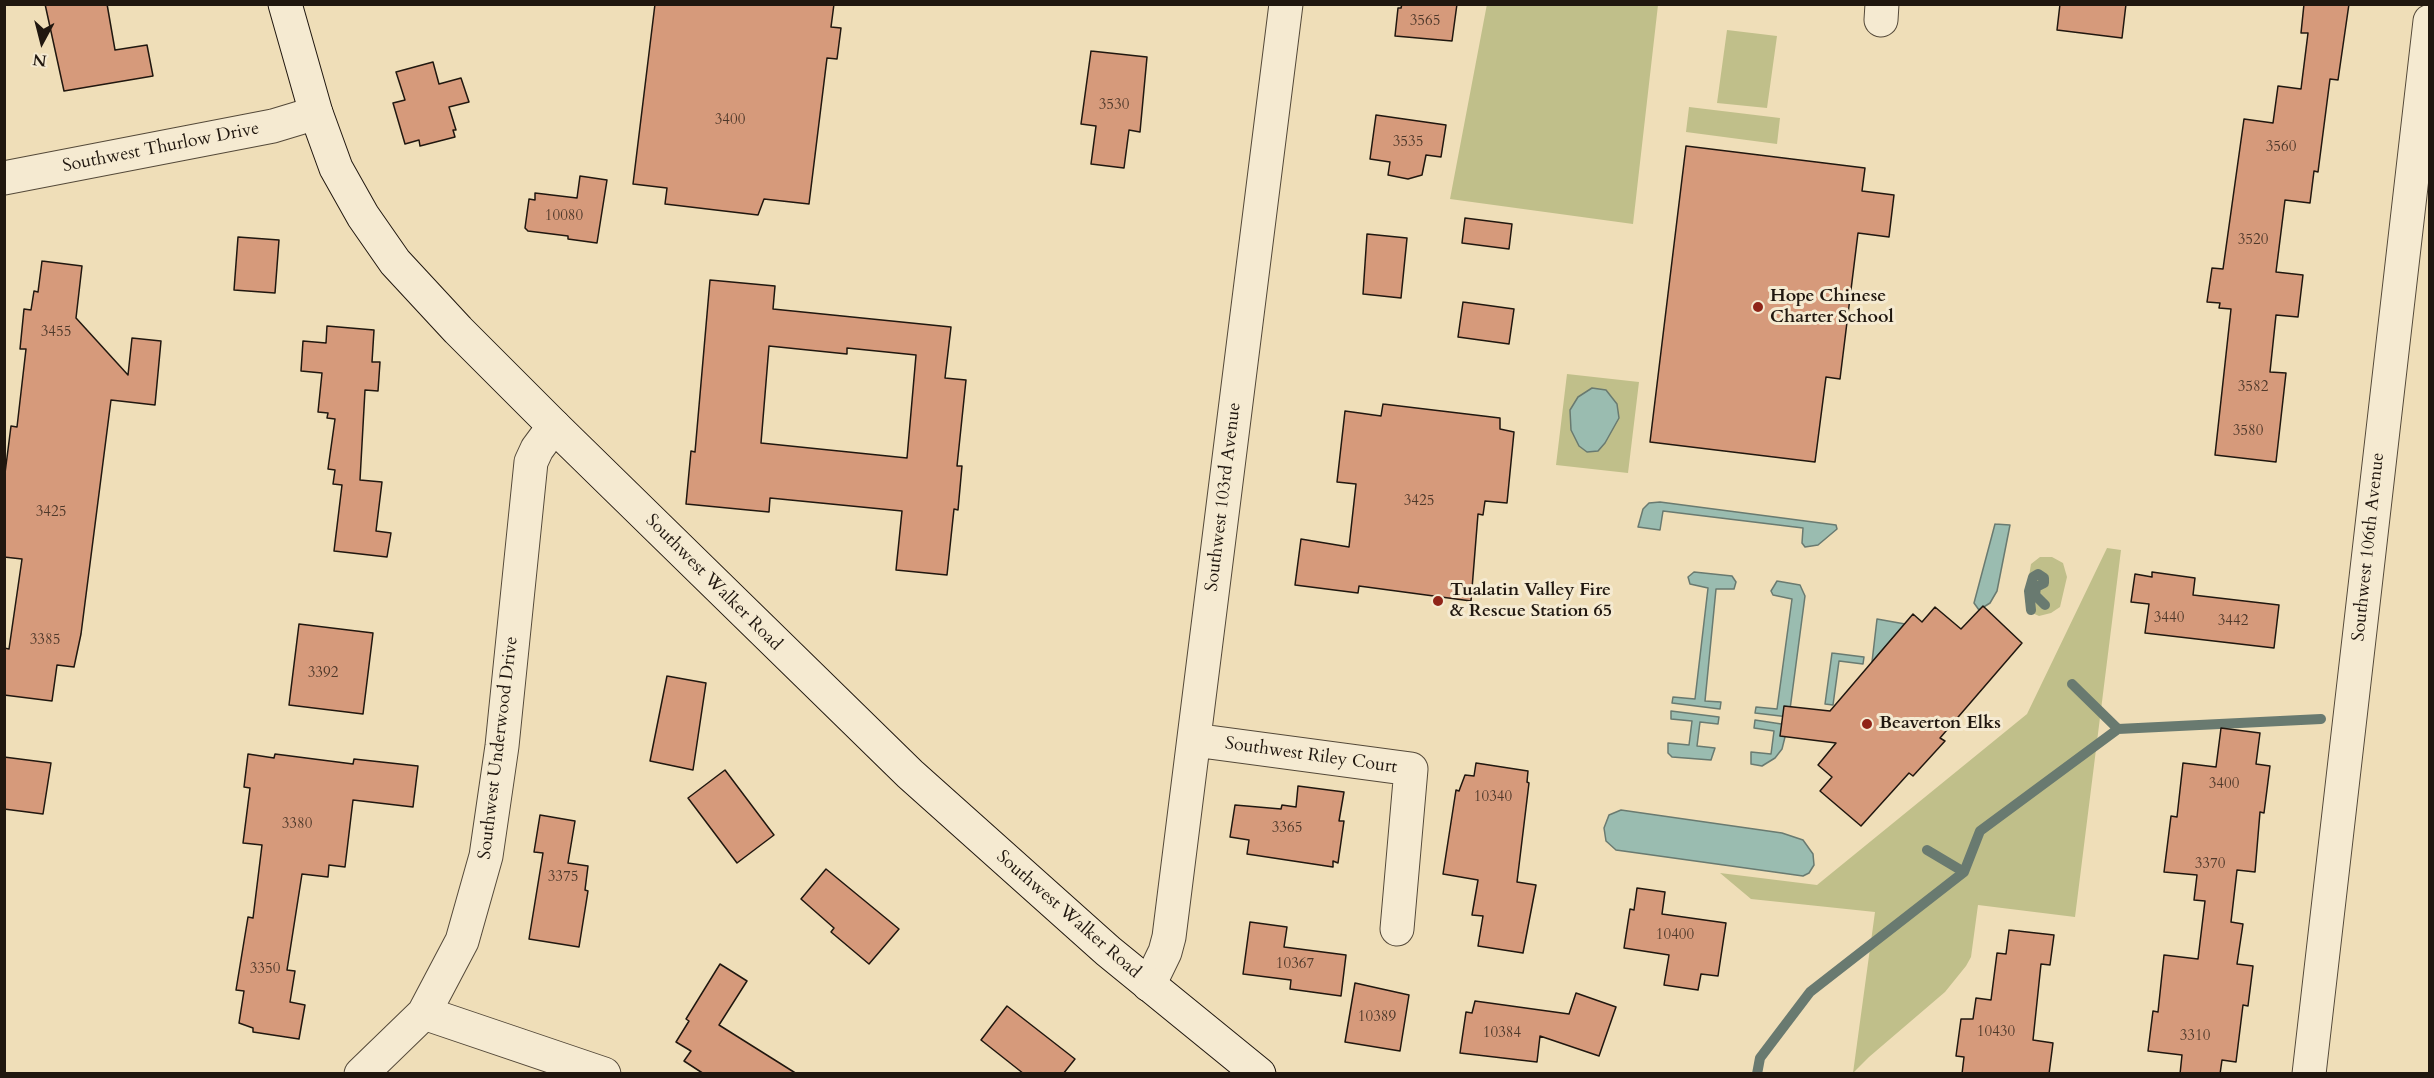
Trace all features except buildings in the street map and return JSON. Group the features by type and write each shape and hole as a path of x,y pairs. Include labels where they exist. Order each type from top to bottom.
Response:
{"street":[{"name":"Southwest Walker Road","path":"285,4 316,113 336,168 363,216 395,262 458,330 554,426 910,774 1149,985 1259,1074"},
{"name":"Southwest 103rd Avenue","path":"1149,985 1165,952 1168,937 1286,4"},
{"name":"Southwest 106th Avenue","path":"2309,1074 2430,21"},
{"name":"Southwest Thurlow Drive","path":"4,178 273,126 316,113"},
{"name":"Southwest Underwood Drive","path":"361,1074 424,1013 462,941 486,856 503,735 531,462 537,449 554,426"},
{"name":"Southwest Riley Court","path":"1194,741 1411,769 1397,929"},
{"path":"424,1013 604,1074"}],"shaded area":[{"path":"1487,4 1658,5 1633,224 1450,199"},
{"path":"1727,30 1777,36 1767,108 1717,103"},
{"path":"1689,107 1780,118 1777,144 1686,132"},
{"path":"1567,374 1639,382 1628,473 1556,465"},
{"path":"2107,548 2121,550 2075,917 1978,905 1971,957 1966,966 1945,992 1853,1073 1875,912 1751,899 1720,873 1817,885 2027,714"},
{"path":"2040,557 2052,557 2063,563 2067,577 2060,607 2051,613 2039,616 2028,611 2025,600 2031,564"}],"water":[{"path":"1592,388 1606,390 1617,404 1619,418 1598,451 1587,452 1579,446 1571,430 1570,410 1578,397"},
{"path":"1660,502 1836,525 1837,529 1818,545 1805,547 1802,543 1803,528 1663,511 1660,530 1638,527 1643,509 1649,503"},
{"path":"1995,524 2010,525 1997,591 1990,603 1979,610 1974,603"},
{"path":"1694,572 1732,576 1736,582 1734,589 1716,589 1705,701 1721,702 1720,709 1672,703 1673,697 1695,699 1708,588 1690,584 1688,577"},
{"path":"1777,581 1800,585 1805,596 1789,717 1755,713 1756,707 1777,709 1792,599 1773,595 1771,591"},
{"path":"1877,619 1905,624 1872,662"},
{"path":"1832,653 1864,657 1863,664 1839,661 1833,705 1825,704"},
{"path":"1671,711 1719,717 1718,724 1700,722 1697,746 1715,748 1711,760 1672,757 1668,753 1668,743 1689,745 1692,721 1671,719"},
{"path":"1755,720 1788,725 1782,749 1775,758 1762,766 1751,764 1751,752 1771,754 1774,731 1754,728"},
{"path":"1621,810 1782,833 1803,840 1813,854 1814,865 1809,873 1803,876 1616,850 1606,841 1604,828 1609,815"}],"waterway":[{"path":"2031,610 2029,591 2033,577 2038,574 2044,578 2044,583 2036,587 2035,595 2045,605"},
{"path":"2072,684 2118,729"},
{"path":"1757,1074 1760,1058 1810,992 1964,872 1980,831 2118,729 2321,719"},
{"path":"1927,850 1964,872"}],"place":[{"name":"Hope Chinese Charter School","path":"1758,307"},
{"name":"Tualatin Valley Fire & Rescue Station 65","path":"1438,601"},
{"name":"Beaverton Elks","path":"1867,724"}]}
